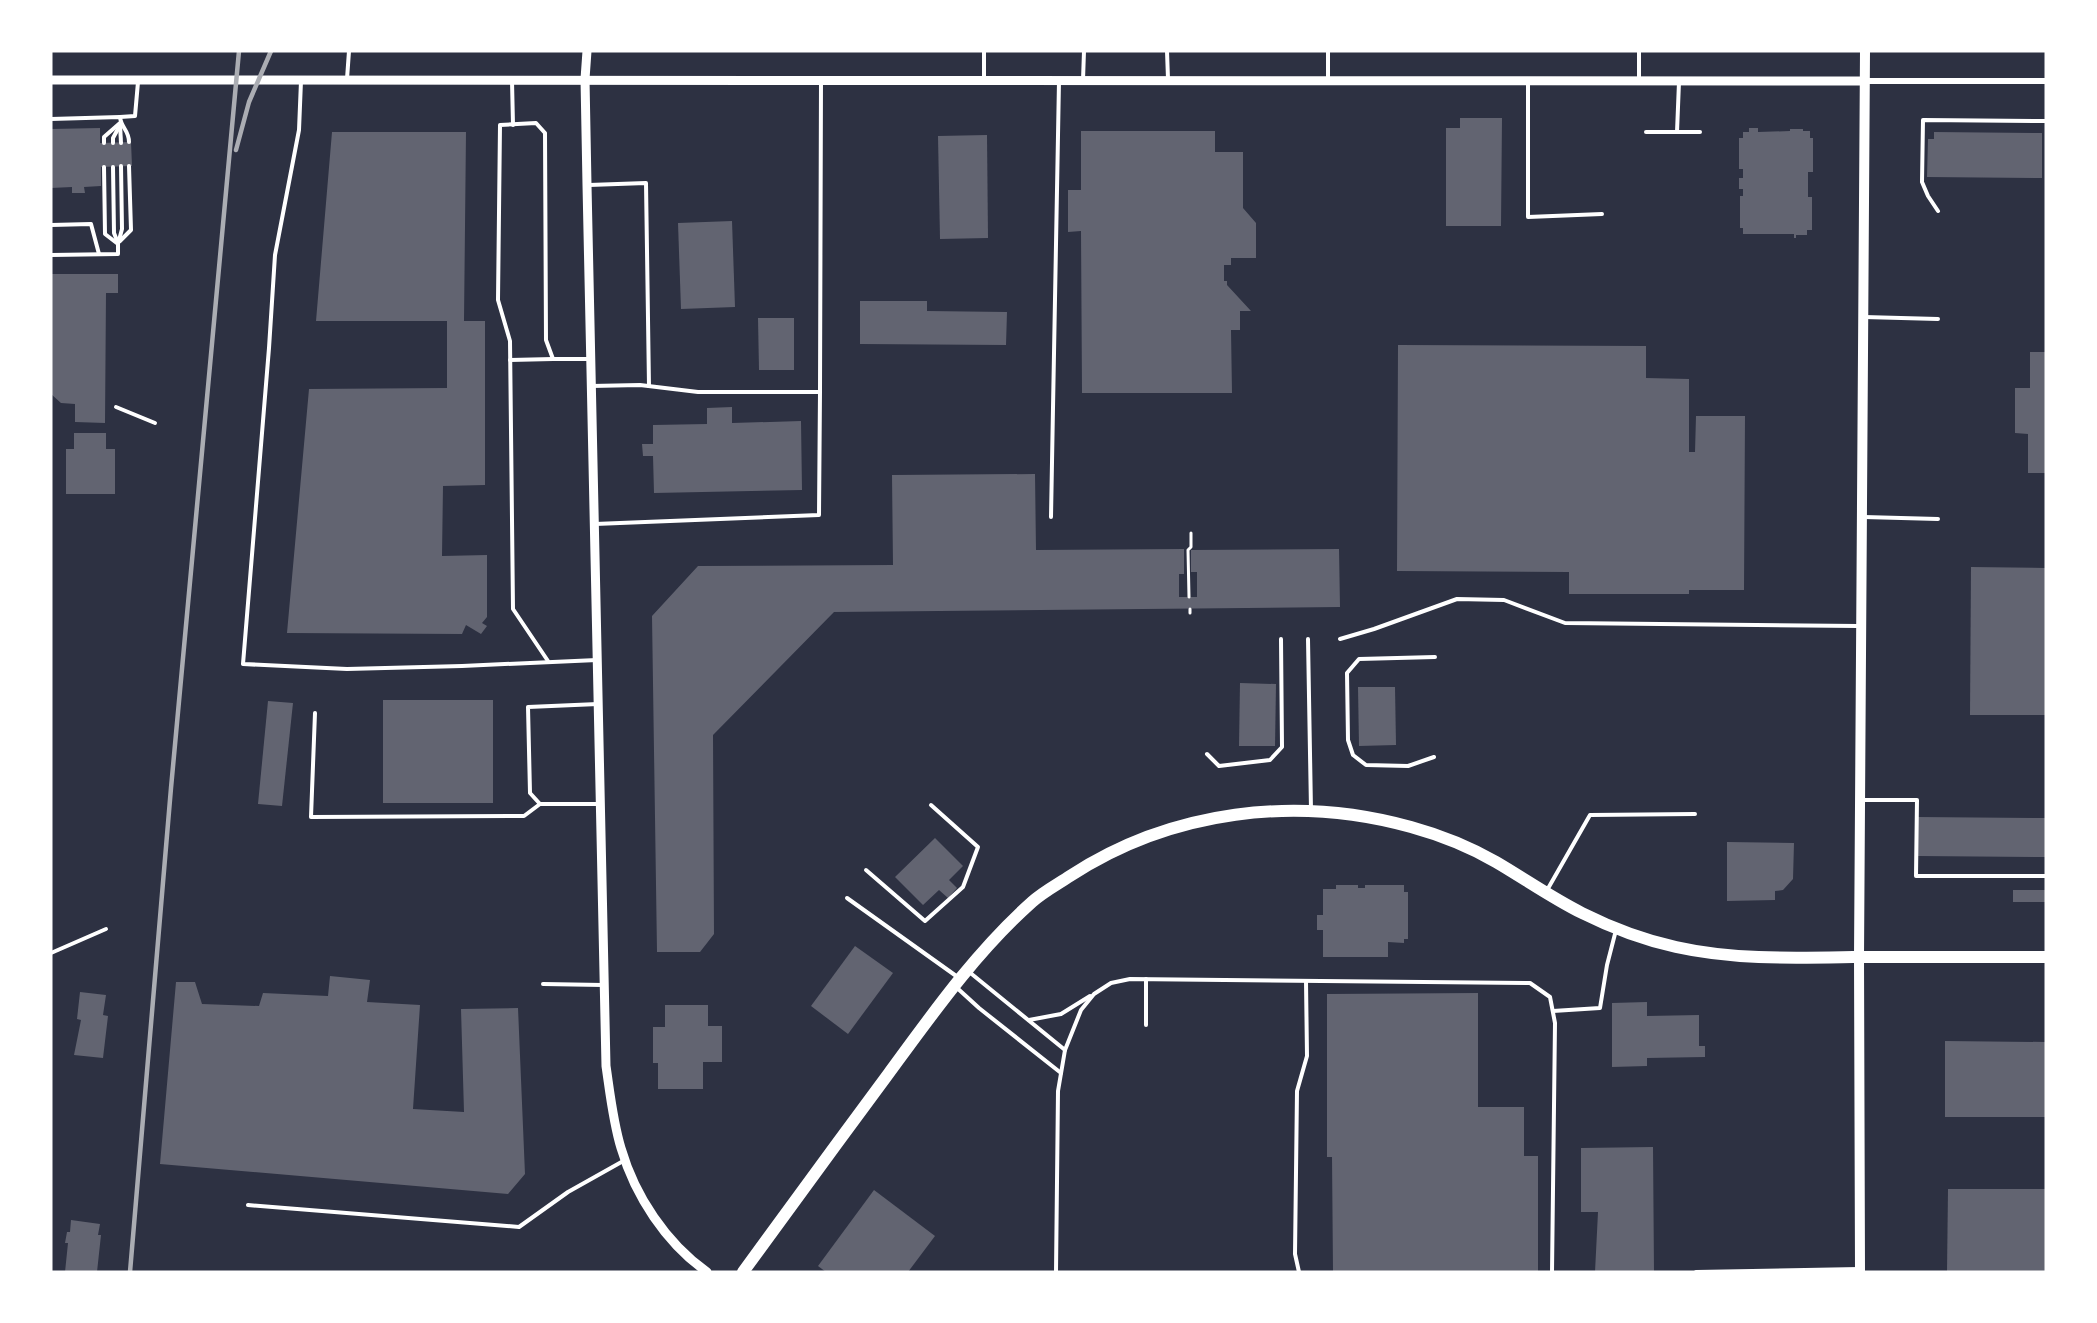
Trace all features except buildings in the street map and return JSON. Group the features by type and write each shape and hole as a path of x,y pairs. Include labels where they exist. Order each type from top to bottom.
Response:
{"main road":[{"path":"1860,1271 1859,957 1865,51"},
{"path":"743,1272 959,977 1035,899 1114,851 1198,821 1241,813 1285,809 1332,811 1378,818 1416,828 1457,843 1493,860 1580,913 1617,929 1672,946 1702,952 1766,957 2046,957"}],"street":[{"path":"587,51 585,79 590,358 606,1066 621,1149 642,1201 669,1236 694,1263 707,1272"},
{"path":"51,80 2046,81"}],"lane":[{"path":"347,79 349,51"},
{"path":"984,51 984,80"},
{"path":"1083,80 1084,51"},
{"path":"1167,51 1168,80"},
{"path":"1328,51 1328,80"},
{"path":"1640,51 1640,81"},
{"path":"51,119 135,116 138,79"},
{"path":"512,79 513,125"},
{"path":"301,80 299,130 275,255 243,664 347,669 597,660"},
{"path":"594,524 819,514 821,80"},
{"path":"1052,517 1059,81"},
{"path":"1528,81 1528,218 1602,214"},
{"path":"1677,132 1679,82"},
{"path":"120,117 121,142"},
{"path":"1938,211 1922,182 1923,120 2046,121"},
{"path":"120,123 129,134 129,142"},
{"path":"113,142 120,123"},
{"path":"104,143 104,137 120,123"},
{"path":"549,662 513,609 510,341 498,300 500,125 536,123 546,133 546,340 553,359"},
{"path":"1646,132 1700,132"},
{"path":"51,255 118,255 122,229 121,166"},
{"path":"118,244 131,230 129,166"},
{"path":"104,167 105,234 118,244"},
{"path":"113,167 114,233 118,244"},
{"path":"587,185 646,183 649,386"},
{"path":"51,225 91,224 99,254"},
{"path":"1864,317 1938,319"},
{"path":"510,360 590,358"},
{"path":"591,386 649,386 698,392 820,392"},
{"path":"116,407 155,423"},
{"path":"1862,517 1938,519"},
{"path":"1340,639 1457,599 1504,600 1565,623 1862,626"},
{"path":"1207,754 1219,766 1270,760 1281,747 1281,639"},
{"path":"1308,639 1311,810"},
{"path":"1434,757 1408,766 1366,765 1353,755 1348,740 1347,673 1359,658 1435,657"},
{"path":"540,804 530,793 528,707 598,704"},
{"path":"315,713 311,817 524,816 540,804 600,804"},
{"path":"1860,800 1917,800 1916,876 2046,876"},
{"path":"866,870 925,921 963,887 978,847 932,805"},
{"path":"1546,892 1590,815 1695,814"},
{"path":"847,898 959,977 1028,1020 1065,1050"},
{"path":"51,953 106,929"},
{"path":"1553,1011 1600,1008 1607,965 1617,929"},
{"path":"959,977 979,1008 1061,1073"},
{"path":"1028,1020 1061,1014 1111,983 1130,979 1530,983 1551,998 1555,1023 1552,1272"},
{"path":"1146,979 1146,1025"},
{"path":"1299,1272 1295,1254 1297,1091 1307,1056 1306,981"},
{"path":"543,984 604,985"},
{"path":"1056,1272 1058,1091 1065,1050 1081,1010 1094,994"},
{"path":"248,1205 519,1227 568,1192 626,1160"},
{"path":"1696,1272 1860,1271"}],"path":[{"path":"1189,597 1188,550 1191,547 1191,532"}],"railway":[{"path":"130,1272 171,788 239,51"},
{"path":"236,150 249,102 271,51"}]}
